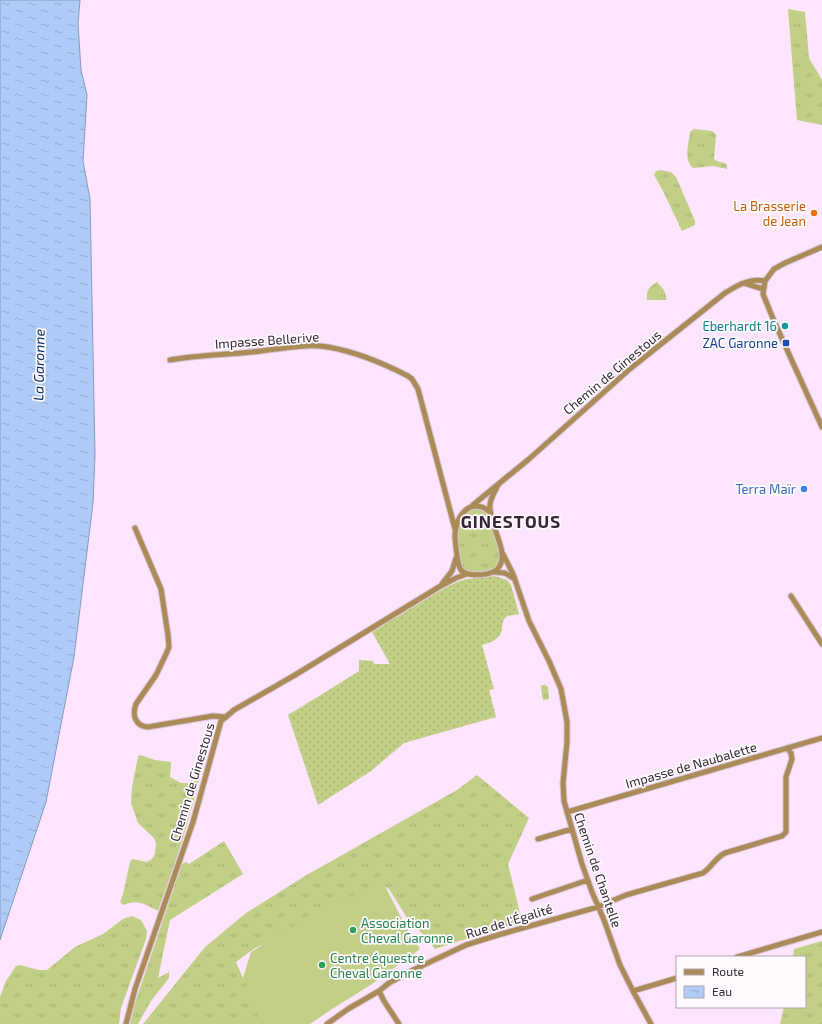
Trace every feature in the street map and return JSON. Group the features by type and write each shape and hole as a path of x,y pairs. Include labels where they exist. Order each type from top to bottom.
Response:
{"street":[{"path":"822,247 774,269 765,281 763,289 764,299 822,427"},
{"name":"Chemin de Ginestous","path":"467,574 462,571 459,566 457,555 455,529 462,515 529,459 631,368 725,293 744,283 756,280 765,281"},
{"path":"744,283 763,289"},
{"name":"Impasse Bellerive","path":"170,360 192,356 226,355 304,346 327,347 363,356 408,376 412,379 418,389 452,512 455,529"},
{"path":"494,572 501,563 503,554 490,512 492,498 498,484"},
{"path":"473,505 480,505 490,512"},
{"path":"452,512 462,515"},
{"path":"135,528 161,589 168,635 168,652 156,675 136,704 134,709 136,720 139,724 148,727 213,716 225,717"},
{"name":"Chemin de Chantelle","path":"503,554 529,621 561,689 567,722 567,742 562,782 567,812 588,880 620,965 651,1024"},
{"name":"Chemin de Ginestous","path":"439,587 452,571 457,555"},
{"path":"494,572 505,573 514,580"},
{"name":"Chemin de Ginestous","path":"126,1024 135,989 193,822 221,721 234,710 295,675 439,587 467,574 494,572"},
{"path":"791,596 822,644"},
{"name":"Impasse de Naubalette","path":"567,812 822,738"},
{"name":"Rue de l'Égalité","path":"327,1024 389,983 466,945 598,907 626,895 703,873 719,856 725,853 784,834 786,829 786,777 792,760 791,753 787,748"},
{"path":"538,839 572,829"},
{"path":"532,899 588,880"},
{"path":"740,956 822,932"},
{"path":"633,991 676,978"},
{"path":"379,991 399,1024"}],"green space":[{"path":"788,9 805,12 809,58 822,80 822,125 797,120"},
{"path":"694,129 712,131 716,135 714,159 727,165 727,169 713,166 693,168 690,165 687,156 688,146 690,132"},
{"path":"661,170 671,172 676,177 695,221 695,225 682,231 654,175 656,171"},
{"path":"657,282 664,290 667,300 647,300 647,293 649,289"},
{"path":"480,508 489,515 497,538 500,557 498,564 492,569 482,572 466,572 459,555 459,524 466,513"},
{"path":"495,576 507,580 511,585 519,614 506,617 503,621 502,631 498,638 482,645 494,689 489,690 496,717 404,743 371,771 318,805 288,715 359,671 359,660 373,661 374,664 390,664 372,632 457,582 467,579"},
{"path":"542,685 548,687 549,699 543,700"},
{"path":"140,755 155,760 171,762 170,777 181,783 191,783 197,778 202,767 182,840 158,911 137,902 123,905 120,902 132,859 147,862 152,859 155,854 156,843 154,838 138,823 131,803 132,787 138,757"},
{"path":"477,775 529,818 508,864 522,921 435,949 419,930 414,929 389,889 384,886 294,932 255,948 236,962 243,978 249,984 274,1024 143,1024 205,947 246,913 305,876 457,790"},
{"path":"224,841 243,874 170,920 158,978 169,972 169,978 151,1001 138,1024 130,1024 134,1006 182,864 186,862 189,864"},
{"name":"Centre équestre Cheval Garonne","path":"384,884 406,927 420,949 372,984 310,1024 261,1024 243,978 251,952 324,907"},
{"path":"132,916 141,920 147,931 146,939 121,1008 119,1024 0,1024 0,997 6,981 16,966 20,965 39,970 47,970 75,947 103,934 123,919"},
{"path":"822,941 822,1024 780,1024 784,1008 806,1008 806,956 793,956 794,949"}],"water":[{"name":"La Garonne","path":"0,0 80,0 78,24 81,70 87,95 83,161 90,199 95,455 93,503 74,657 46,802 0,940"}],"place":[{"name":"La Brasserie de Jean","path":"814,213"},
{"name":"Eberhardt 16","path":"785,326"},
{"name":"ZAC Garonne","path":"786,343"},
{"name":"Terra Maïr","path":"804,489"},
{"name":"Association Cheval Garonne","path":"353,930"},
{"name":"Centre équestre Cheval Garonne","path":"322,965"}],"district":[{"name":"GINESTOUS","path":"511,522"}]}
